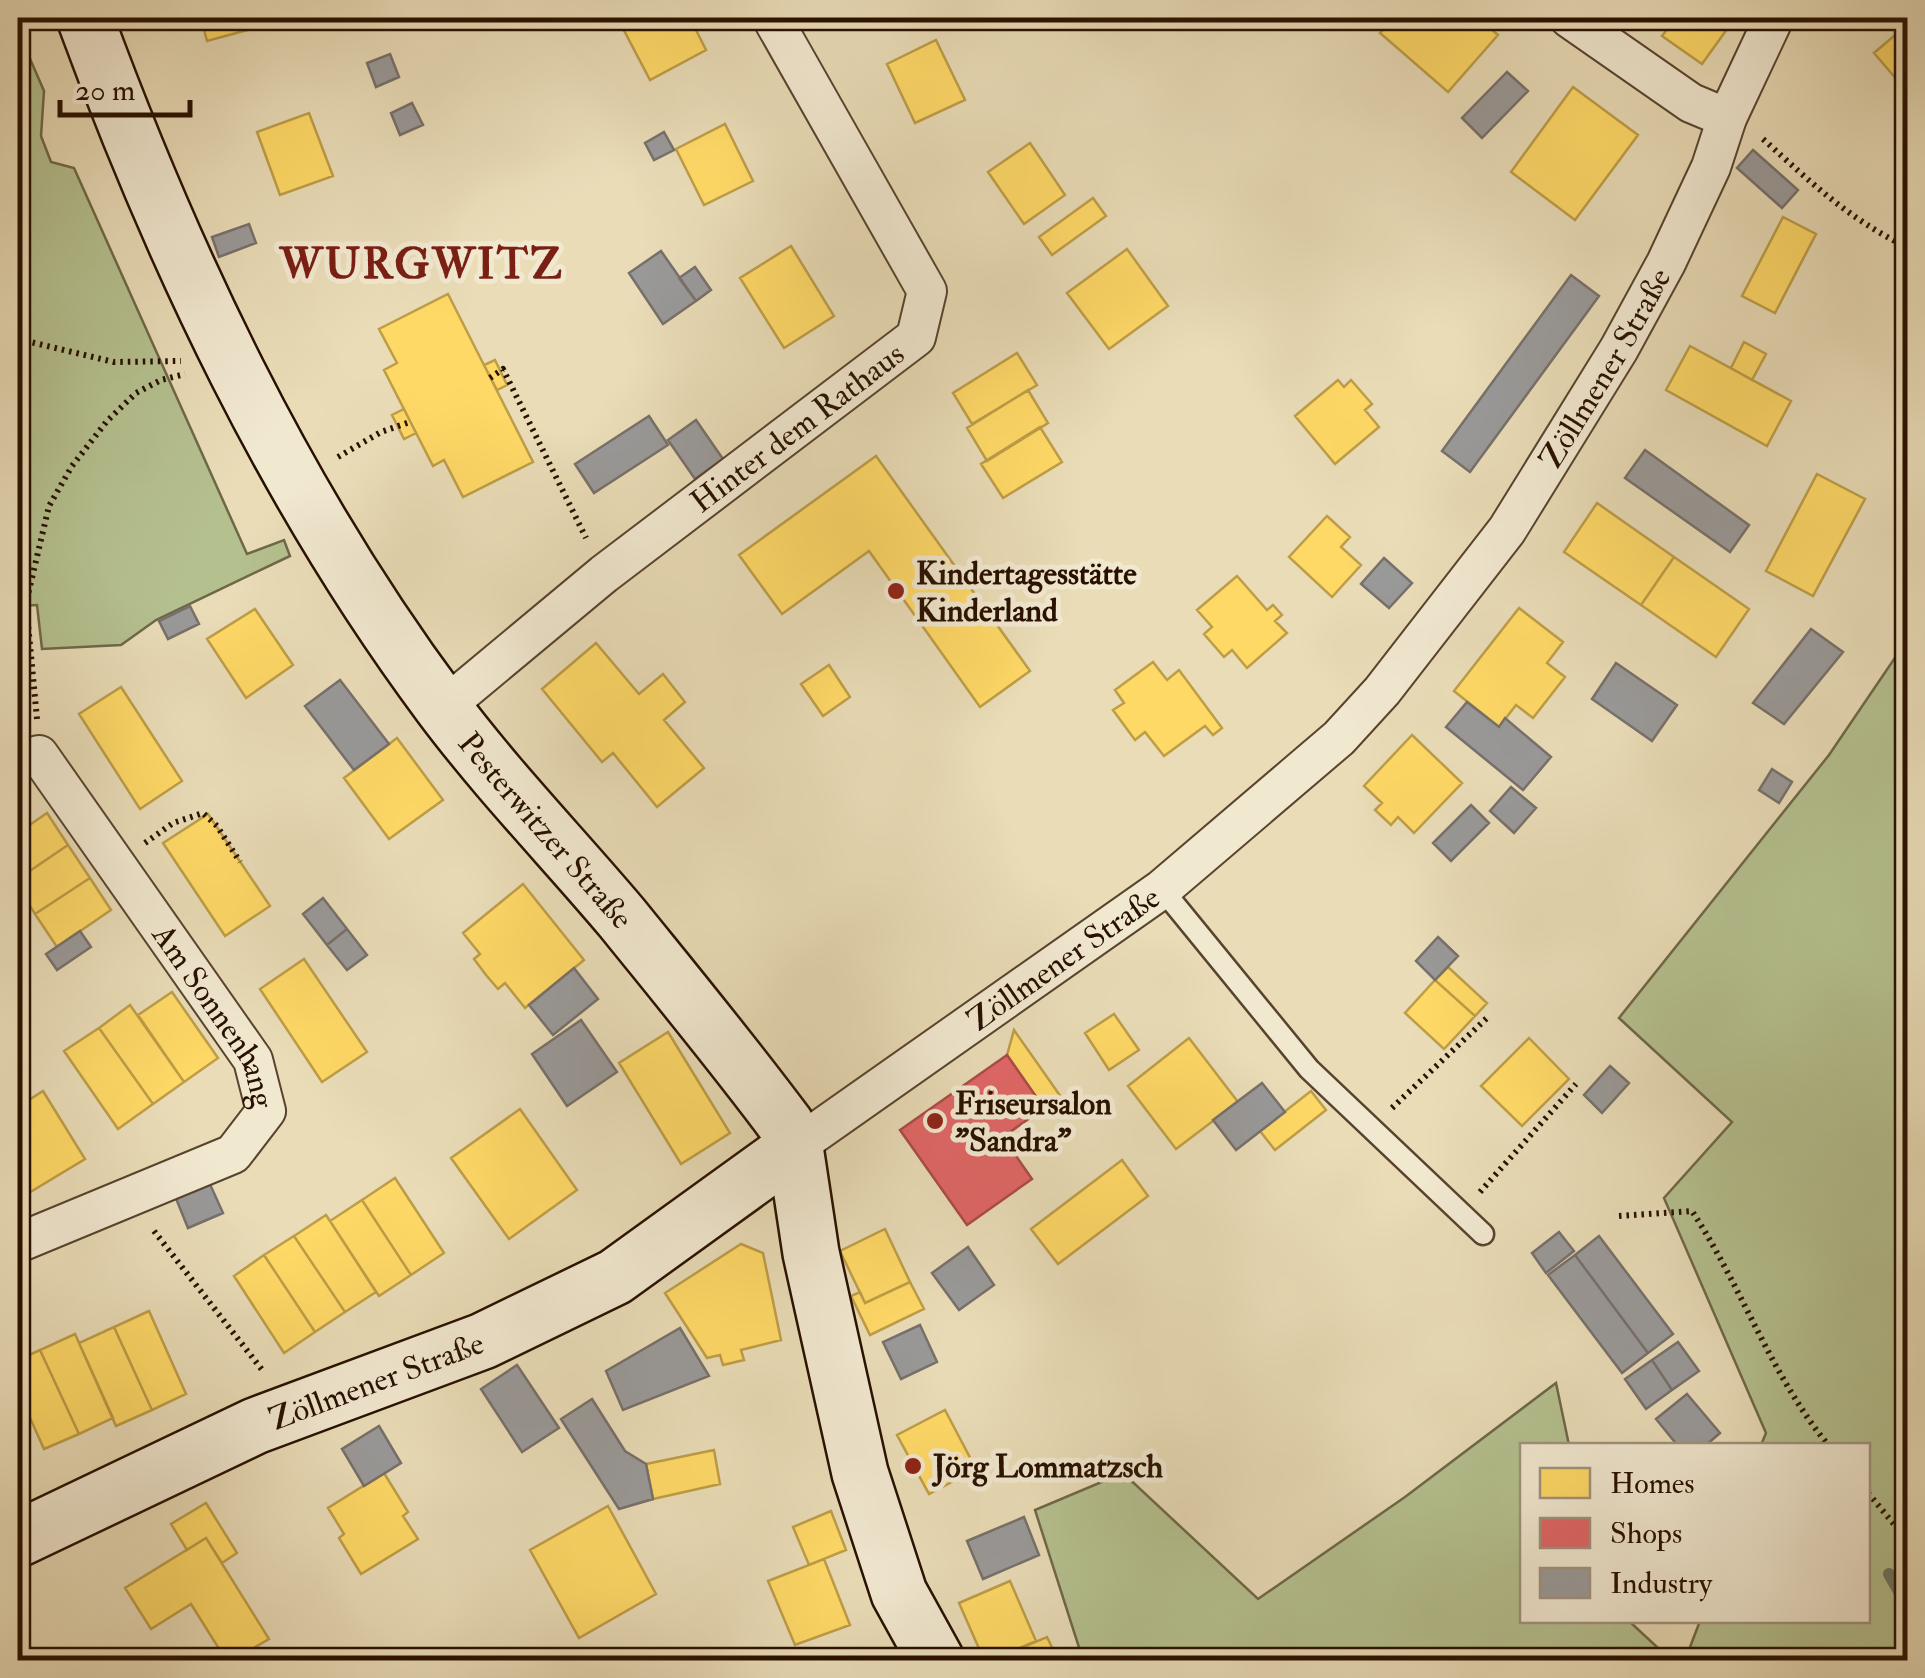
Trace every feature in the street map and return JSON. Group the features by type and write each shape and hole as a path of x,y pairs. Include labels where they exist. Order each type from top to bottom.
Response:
{"street":[{"name":"Pesterwitzer Straße","path":"86,18 167,222 291,476 364,596 444,708 622,919 786,1125 795,1148 811,1254 860,1473 899,1593 936,1660"},
{"name":"Hinter dem Rathaus","path":"444,708 604,574 916,337 927,292 772,18"},
{"path":"1570,18 1691,104 1742,126"},
{"name":"Zöllmener Straße","path":"18,1539 255,1426 483,1341 614,1277 1162,890 1339,738 1382,691 1507,530 1562,444 1666,264 1711,167 1742,126 1774,18"},
{"name":"Am Sonnenhang","path":"18,1243 233,1154 266,1111 253,1060 116,865 28,758"}],"lane":[{"path":"1162,890 1308,1070 1483,1234"}],"path":[{"path":"1742,126 1865,226 1908,248"},
{"path":"18,338 114,362 188,361"},
{"path":"490,378 503,369 604,574"},
{"path":"28,758 35,668 26,603 49,506 72,466 107,421 136,393 161,380 192,372"},
{"path":"341,456 382,432 410,422"},
{"path":"116,865 173,822 202,813 217,826 240,862"},
{"path":"1386,1113 1488,1016"},
{"path":"1476,1197 1576,1084"},
{"path":"128,1198 265,1374"},
{"path":"1619,1216 1692,1211 1803,1414 1826,1443"},
{"path":"1870,1495 1908,1541"}],"green space":[{"path":"18,31 44,91 41,136 51,162 74,168 247,554 284,540 290,556 156,620 121,645 42,649 37,605 18,606"},
{"path":"1907,640 1907,1660 1685,1660 1699,1623 1870,1623 1870,1443 1762,1443 1766,1433 1664,1198 1732,1122 1619,1018 1829,755"},
{"path":"1556,1383 1569,1443 1520,1443 1520,1623 1631,1623 1671,1660 1083,1660 1035,1510 1123,1473 1258,1599 1405,1497"}],"building: Homes":[{"path":"201,18 260,18 262,26 207,41"},
{"path":"690,18 706,50 650,80 618,19"},
{"path":"1394,18 1478,18 1498,35 1448,92 1380,33"},
{"path":"1676,18 1735,18 1702,64 1662,36"},
{"path":"1908,24 1908,85 1904,88 1874,53"},
{"path":"936,40 965,100 915,123 887,64"},
{"path":"1573,87 1638,135 1575,220 1511,172"},
{"path":"309,113 333,176 280,195 257,132"},
{"path":"725,124 753,181 704,205 676,149"},
{"path":"1030,143 1065,195 1024,224 988,172"},
{"path":"1093,198 1106,216 1052,255 1039,237"},
{"path":"1783,217 1816,234 1775,313 1742,296"},
{"path":"791,246 834,316 784,348 740,278"},
{"path":"1127,249 1168,306 1109,349 1067,293"},
{"path":"448,294 533,462 463,497 444,460 433,466 384,370 397,363 379,329"},
{"path":"1744,342 1766,354 1752,380 1731,368"},
{"path":"1690,346 1791,401 1767,446 1666,390"},
{"path":"1017,353 1037,385 972,424 953,393"},
{"path":"495,360 507,385 497,390 484,365"},
{"path":"1338,380 1344,387 1351,380 1372,404 1365,410 1379,427 1335,464 1295,416"},
{"path":"1028,390 1048,423 987,461 967,428"},
{"path":"404,409 416,433 404,439 392,415"},
{"path":"1040,427 1062,462 1003,498 981,464"},
{"path":"876,456 1030,671 980,707 869,551 782,614 739,555"},
{"path":"1817,474 1865,499 1813,596 1766,571"},
{"path":"1597,503 1674,557 1641,605 1564,552"},
{"path":"1327,516 1350,537 1341,547 1361,565 1332,597 1289,557"},
{"path":"1674,557 1749,609 1716,657 1641,605"},
{"path":"1237,576 1267,610 1273,605 1282,615 1275,621 1287,633 1247,668 1232,650 1224,657 1204,634 1212,627 1197,610"},
{"path":"1519,608 1563,642 1547,663 1565,677 1533,718 1516,705 1499,727 1454,691"},
{"path":"255,609 293,665 246,698 207,639"},
{"path":"596,643 639,694 663,674 685,702 664,720 704,768 657,807 613,753 602,762 542,689"},
{"path":"1153,662 1167,680 1179,670 1222,728 1213,735 1205,726 1164,756 1145,732 1135,740 1113,710 1124,703 1115,690"},
{"path":"829,665 850,697 823,716 801,684"},
{"path":"121,687 182,781 140,809 79,714"},
{"path":"1412,735 1462,783 1414,833 1398,817 1391,825 1375,810 1382,803 1364,786"},
{"path":"397,738 443,800 389,839 344,778"},
{"path":"47,813 68,845 18,879 18,833"},
{"path":"208,814 270,906 225,936 163,843"},
{"path":"68,845 90,878 35,914 18,887 18,879"},
{"path":"90,878 111,910 57,947 35,914"},
{"path":"523,884 584,960 525,1008 505,983 498,989 486,975 474,959 480,954 463,933"},
{"path":"304,959 367,1052 322,1082 260,989"},
{"path":"1448,967 1487,1003 1475,1016 1435,980"},
{"path":"1435,980 1475,1016 1444,1049 1405,1013"},
{"path":"172,992 218,1058 184,1082 138,1015"},
{"path":"130,1005 184,1082 153,1104 99,1028"},
{"path":"1114,1014 1139,1050 1109,1070 1085,1033"},
{"path":"99,1028 153,1104 118,1129 64,1051"},
{"path":"1014,1030 1061,1097 1044,1108 1007,1055"},
{"path":"668,1032 730,1133 681,1164 619,1063"},
{"path":"1189,1038 1238,1102 1176,1149 1128,1086"},
{"path":"1529,1038 1569,1079 1522,1126 1481,1086"},
{"path":"43,1091 85,1159 27,1194 18,1178 18,1107"},
{"path":"1311,1091 1326,1110 1275,1150 1260,1131"},
{"path":"520,1109 577,1190 509,1239 451,1158"},
{"path":"1122,1160 1148,1196 1058,1264 1031,1229"},
{"path":"395,1178 444,1253 411,1275 362,1200"},
{"path":"362,1200 411,1275 379,1296 330,1221"},
{"path":"326,1215 376,1292 345,1312 294,1236"},
{"path":"885,1229 910,1282 865,1303 840,1251"},
{"path":"294,1236 345,1312 315,1332 264,1255"},
{"path":"741,1244 763,1253 781,1340 741,1350 744,1360 723,1365 720,1355 707,1358 665,1293"},
{"path":"264,1255 315,1332 284,1353 234,1276"},
{"path":"910,1282 924,1309 870,1335 851,1296 860,1292 865,1303"},
{"path":"149,1311 186,1394 152,1410 114,1327"},
{"path":"114,1327 152,1410 116,1426 79,1343"},
{"path":"75,1334 113,1418 79,1434 40,1350"},
{"path":"40,1350 79,1434 44,1449 18,1391 18,1360"},
{"path":"945,1410 976,1469 929,1494 897,1435"},
{"path":"714,1450 720,1484 653,1499 646,1464"},
{"path":"384,1473 408,1512 403,1516 418,1539 361,1574 339,1538 344,1534 328,1508"},
{"path":"206,1503 237,1553 222,1563 206,1538 187,1550 171,1524"},
{"path":"608,1506 656,1594 579,1638 530,1550"},
{"path":"831,1511 846,1550 809,1565 793,1527"},
{"path":"206,1538 269,1639 233,1660 226,1660 191,1604 151,1629 125,1588"},
{"path":"824,1559 850,1625 795,1645 768,1581"},
{"path":"1010,1581 1036,1641 984,1660 959,1603"},
{"path":"1047,1637 1058,1660 995,1659"}],"building: Shops":[{"path":"1007,1055 1044,1108 1003,1137 1032,1179 967,1225 900,1130"}],"building: Industry":[{"path":"390,54 399,77 376,87 367,63"},
{"path":"1507,72 1528,91 1482,138 1462,118"},
{"path":"412,103 423,125 400,135 391,113"},
{"path":"664,132 674,150 654,160 645,143"},
{"path":"1753,150 1798,190 1782,208 1737,168"},
{"path":"249,224 256,243 219,257 212,237"},
{"path":"661,251 696,301 663,324 629,273"},
{"path":"695,267 711,290 696,301 679,278"},
{"path":"1571,275 1599,296 1470,472 1442,451"},
{"path":"649,416 668,445 594,493 575,464"},
{"path":"696,420 723,459 695,479 668,440"},
{"path":"1645,450 1749,525 1730,552 1625,478"},
{"path":"1384,558 1412,583 1389,608 1361,584"},
{"path":"190,606 199,624 168,639 159,621"},
{"path":"1811,629 1843,652 1784,724 1753,703"},
{"path":"1616,663 1677,705 1652,741 1592,699"},
{"path":"340,680 389,744 354,770 305,706"},
{"path":"1467,702 1499,727 1505,718 1551,757 1523,790 1446,727"},
{"path":"1772,769 1792,782 1779,803 1759,790"},
{"path":"1511,787 1536,808 1514,833 1490,811"},
{"path":"1471,805 1489,823 1451,861 1433,843"},
{"path":"323,898 347,929 327,945 303,914"},
{"path":"347,929 367,955 347,970 327,945"},
{"path":"80,931 91,947 57,970 46,954"},
{"path":"1438,937 1458,956 1435,980 1416,961"},
{"path":"574,968 598,999 553,1035 529,1005"},
{"path":"581,1020 617,1072 567,1106 532,1054"},
{"path":"1610,1066 1629,1083 1602,1113 1584,1095"},
{"path":"1262,1083 1285,1112 1236,1150 1213,1120"},
{"path":"209,1182 223,1213 188,1228 175,1196"},
{"path":"1559,1232 1574,1251 1546,1273 1532,1253"},
{"path":"1599,1236 1673,1334 1648,1353 1575,1255"},
{"path":"968,1247 994,1285 959,1310 932,1273"},
{"path":"1575,1255 1648,1353 1622,1373 1548,1275"},
{"path":"920,1325 937,1362 901,1379 883,1342"},
{"path":"680,1328 709,1376 623,1410 606,1371"},
{"path":"1678,1342 1699,1371 1672,1390 1652,1360"},
{"path":"1652,1360 1672,1390 1646,1409 1625,1379"},
{"path":"517,1365 559,1428 522,1452 481,1389"},
{"path":"1687,1394 1720,1433 1708,1443 1676,1443 1656,1419"},
{"path":"592,1399 625,1451 646,1464 653,1499 619,1509 561,1419"},
{"path":"379,1426 401,1463 364,1486 342,1449"},
{"path":"1024,1517 1039,1555 983,1579 967,1541"}],"waterway":[{"path":"1889,1574 1908,1607"}],"place":[{"name":"Kindertagesstätte Kinderland","path":"896,591"},
{"name":"Friseursalon \"Sandra\"","path":"935,1121"},
{"name":"Jörg Lommatzsch","path":"913,1466"}],"district":[{"name":"WURGWITZ","path":"422,263"}]}
